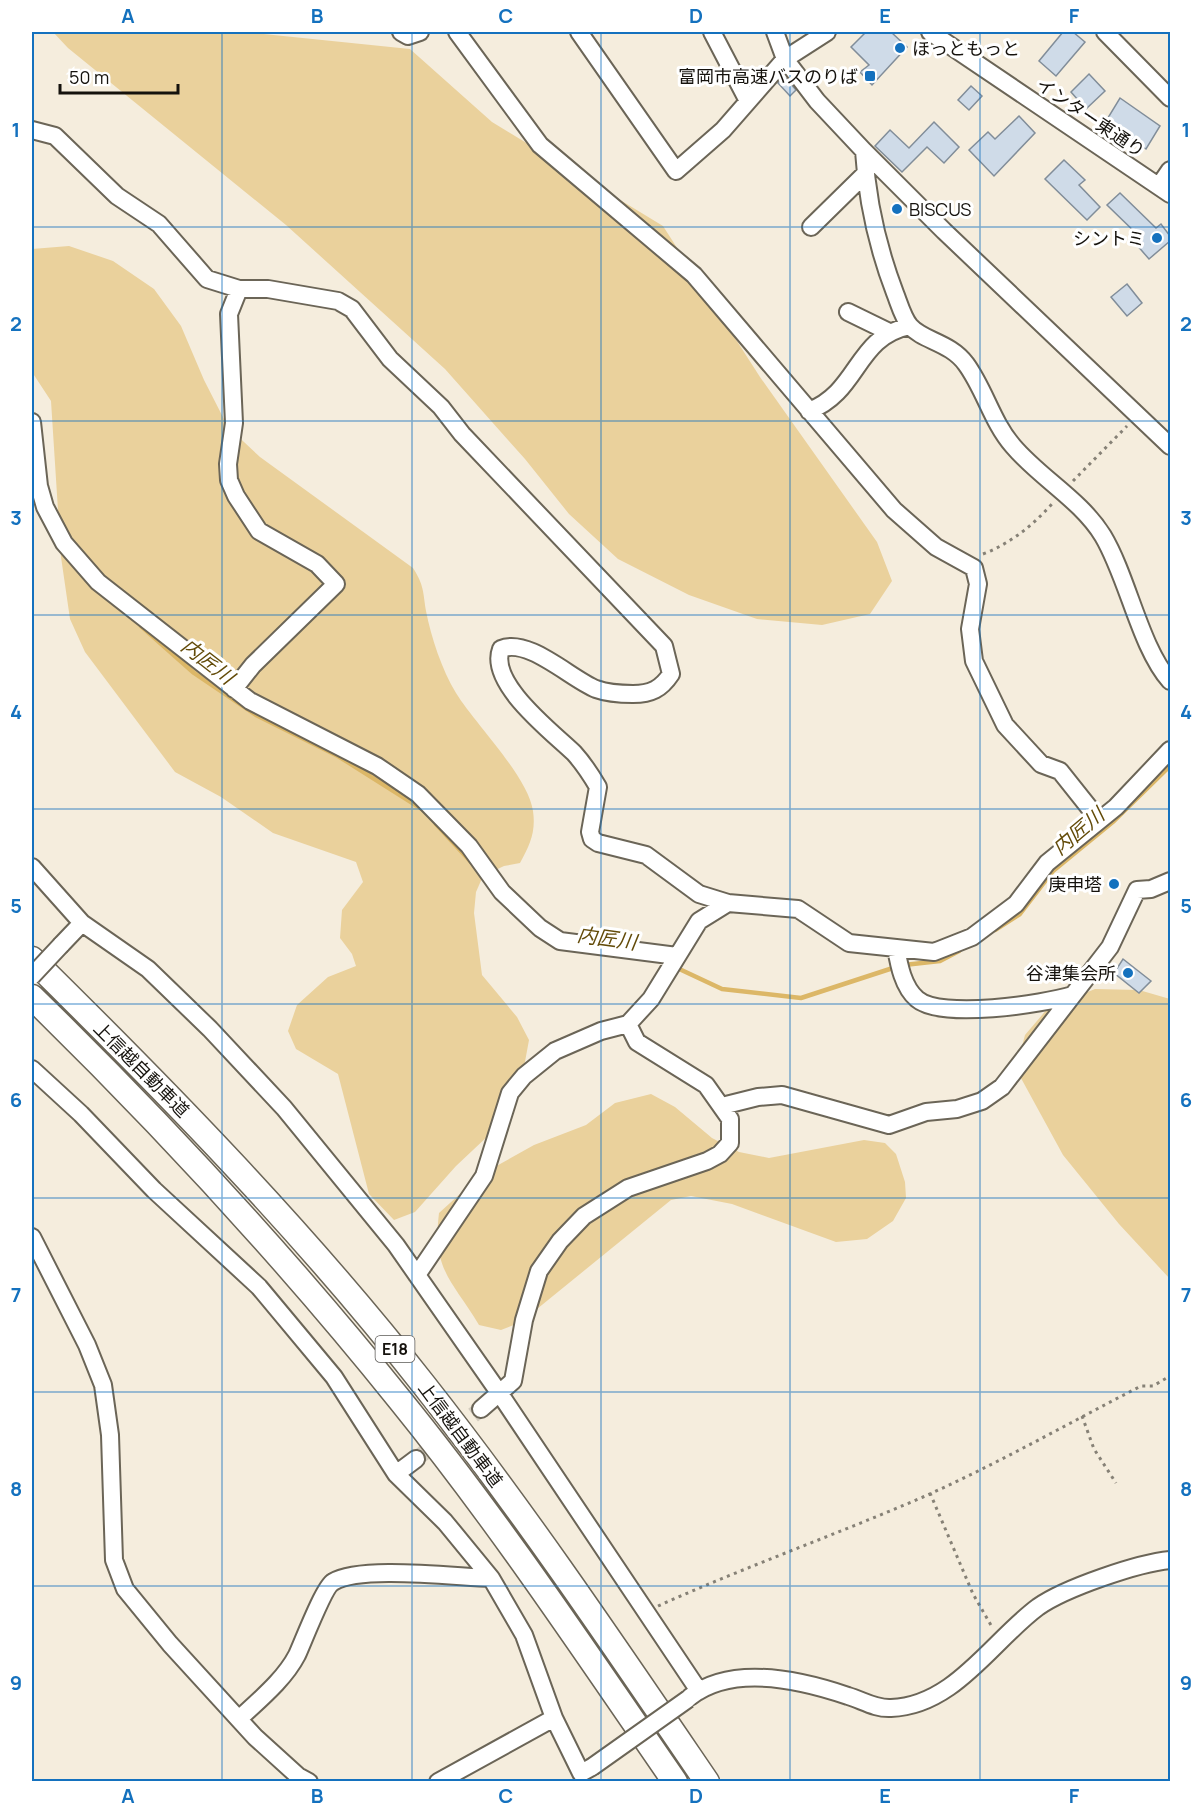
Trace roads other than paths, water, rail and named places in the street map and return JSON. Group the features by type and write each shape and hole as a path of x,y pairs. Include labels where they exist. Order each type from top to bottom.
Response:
{"highway":[{"path":"32,940 223,1144 279,1213"},
{"name":"上信越自動車道","path":"32,959 200,1128 279,1213 423,1384 498,1482 707,1782"},
{"name":"上信越自動車道","path":"32,997 106,1070 251,1224 401,1401 472,1492 675,1782"}],"street":[{"path":"401,32 408,36 420,32"},
{"path":"457,32 540,145 694,275 894,510 936,547 974,568 978,584 970,629 974,661 1005,725 1041,764 1060,771 1099,820"},
{"path":"579,32 676,171 723,130 785,59 827,32"},
{"path":"712,32 748,101"},
{"path":"775,32 785,59 817,101 864,151 960,247 1170,446"},
{"name":"インター東通り","path":"930,32 1165,190"},
{"path":"1105,32 1170,98"},
{"path":"32,130 55,136 117,196 159,224 207,279 239,289 268,289 338,302 352,309 390,359 441,407 470,442 664,646 672,674 663,687 646,694 623,694 597,689 524,647 509,645 501,649 498,665 513,692 575,755 598,787 590,832 592,839 598,843 646,855 699,894 728,903 798,909 849,944 934,952 972,937 1016,904 1047,863 1116,807 1170,750"},
{"path":"864,151 865,174 880,256 910,326 956,351 982,387 998,426 1014,448 1063,491 1102,535 1119,568 1157,660 1170,681"},
{"path":"1165,190 1170,170"},
{"path":"811,227 865,174"},
{"path":"234,689 253,665 336,584 317,564 259,531 236,496 229,480 228,464 234,423 229,314 239,289"},
{"path":"848,312 889,332"},
{"path":"809,411 840,393 865,353 889,332 910,326"},
{"path":"32,422 39,486 45,507 64,543 98,582 234,689 280,717 377,765 418,794 470,846 502,892 540,928 560,941 677,956"},
{"path":"32,867 81,923 148,969 210,1029 284,1108 396,1245 500,1394 646,1611 693,1695"},
{"path":"722,1106 758,1097 782,1095 889,1125 926,1112 957,1109 982,1101 1002,1087 1110,947 1137,890 1151,889 1170,881"},
{"path":"417,1275 484,1176 510,1093 524,1076 555,1051 601,1031 628,1024 651,999 699,921 728,903"},
{"path":"32,976 81,923"},
{"path":"896,948 907,985 916,998 935,1006 967,1010 1049,1002 1073,994"},
{"path":"481,1408 513,1381 524,1320 539,1271 560,1241 584,1216 628,1188 720,1154 732,1137 730,1119 705,1085 637,1042 628,1024"},
{"path":"32,1069 81,1114 154,1190 259,1287 334,1377 396,1474 446,1522 491,1578 524,1635 554,1718 581,1773 693,1695 718,1682 756,1678 797,1682 848,1696 876,1707 891,1708 922,1700 958,1681 1039,1606 1098,1579 1154,1561 1170,1560"},
{"path":"32,1237 87,1346 103,1385 110,1435 114,1560 125,1589 170,1644 239,1719 289,1768 309,1782"},
{"path":"396,1474 416,1459"},
{"path":"239,1719 274,1685 295,1658 330,1583 345,1576 372,1573 491,1578"},
{"path":"438,1782 554,1718"}],"waterway":[{"name":"内匠川","path":"141,626 194,673 256,715 338,756 422,809"},
{"name":"内匠川","path":"995,930 1020,914 1053,871 1114,821 1170,766"},
{"name":"内匠川","path":"436,824 471,862"},
{"name":"内匠川","path":"904,965 940,961 959,951"},
{"name":"内匠川","path":"675,967 722,989 801,998 896,967"}],"tunnel":[{"path":"416,1459 481,1409"}],"place":[{"name":"ほっともっと","path":"900,48"},
{"name":"富岡市高速バスのりば","path":"870,76"},
{"name":"BISCUS","path":"897,209"},
{"name":"シントミ","path":"1157,238"},
{"name":"庚申塔","path":"1114,884"},
{"name":"谷津集会所","path":"1128,973"}]}
